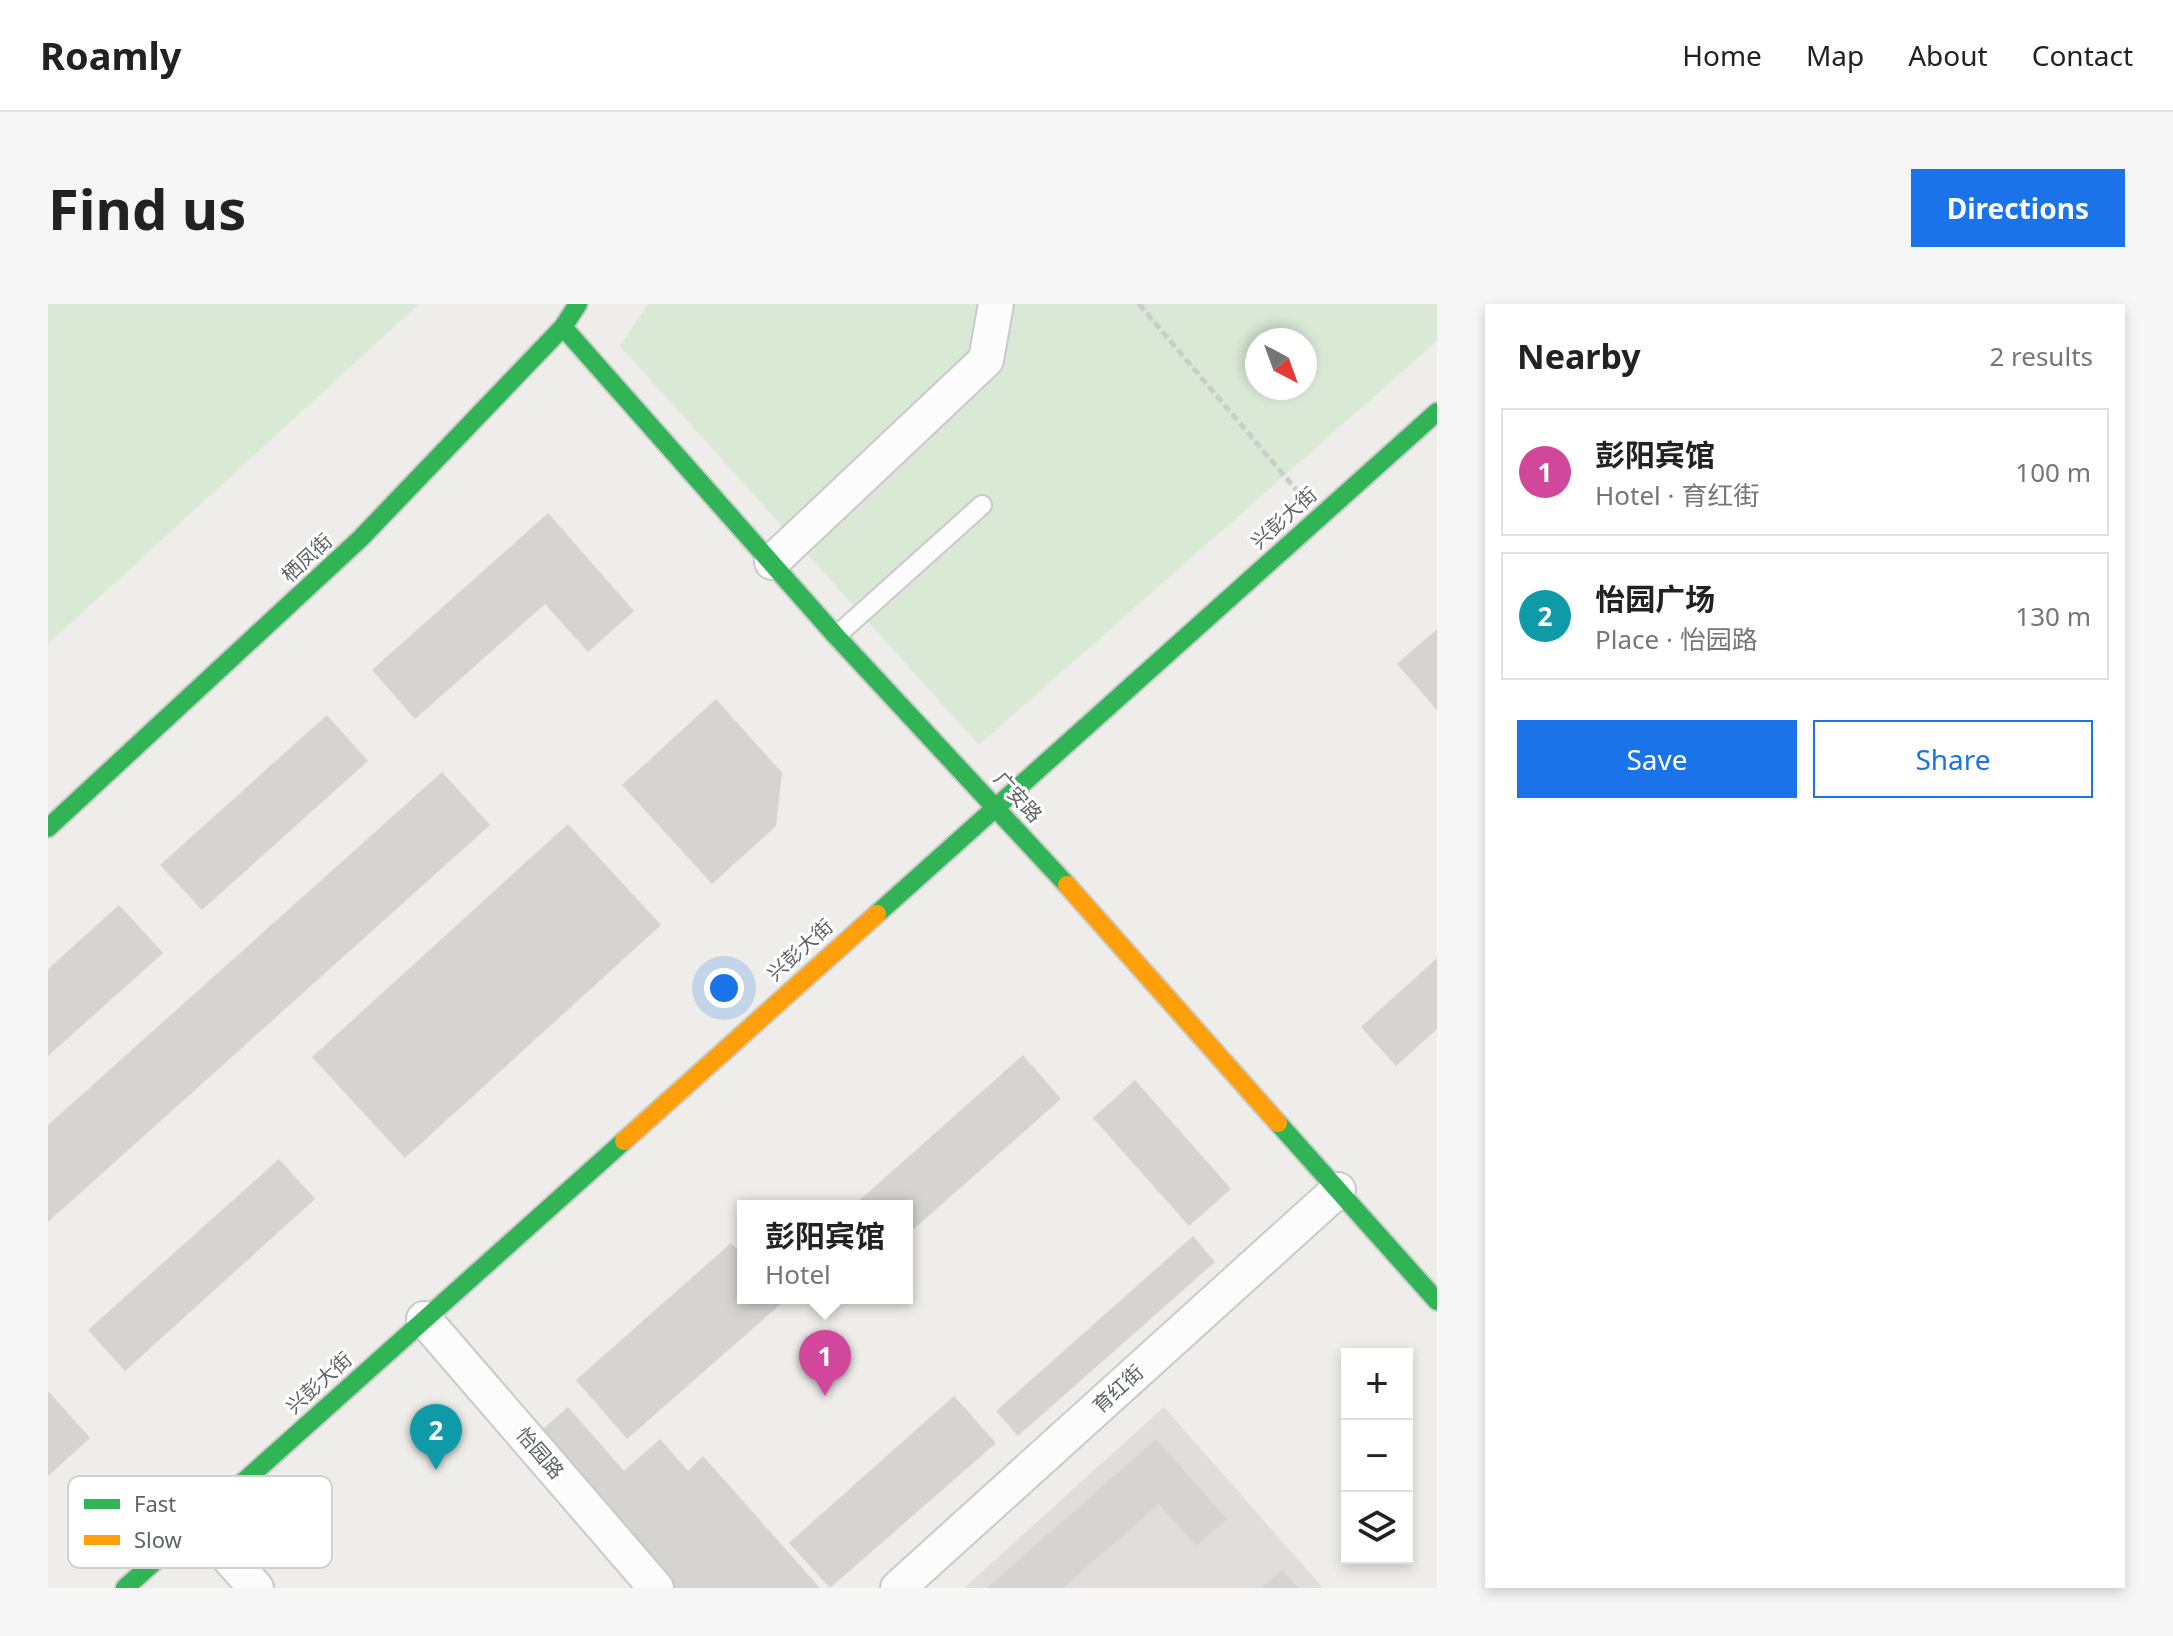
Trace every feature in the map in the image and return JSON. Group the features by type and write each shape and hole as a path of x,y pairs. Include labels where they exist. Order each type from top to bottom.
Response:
{"main road":[{"name":"栖凤街","path":"48,828 361,538 563,327 578,304"},
{"name":"广安路","path":"563,327 836,636 995,804 1437,1301"},
{"name":"兴彭大街","path":"248,1476 995,804 1437,412"},
{"name":"兴彭大街","path":"125,1588 147,1568"}],"street":[{"path":"772,562 986,360 996,304"},
{"name":"育红街","path":"898,1588 1338,1190"},
{"name":"怡园路","path":"424,1319 656,1588"},
{"path":"238,1568 256,1588"}],"lane":[{"path":"836,636 982,505"}],"path":[{"path":"1139,304 1319,516"}],"shaded area":[{"path":"1164,1407 1323,1588 964,1588"}],"green space":[{"path":"48,304 419,304 48,644"},
{"path":"648,304 1437,304 1437,341 979,745 620,346"}],"building":[{"path":"548,513 634,611 588,652 545,604 415,719 372,670"},
{"path":"1437,629 1437,710 1397,664"},
{"path":"716,699 782,773 776,826 712,884 622,785"},
{"path":"327,715 368,761 202,910 160,865"},
{"path":"442,772 490,825 48,1222 48,1125"},
{"path":"568,824 661,925 405,1158 312,1057"},
{"path":"119,905 163,953 48,1056 48,969"},
{"path":"1437,958 1437,1029 1396,1066 1361,1027"},
{"path":"1023,1055 1061,1099 913,1230 913,1200 860,1200"},
{"path":"1135,1080 1231,1189 1189,1226 1093,1118"},
{"path":"279,1159 315,1199 125,1371 88,1330"},
{"path":"1193,1236 1215,1262 1018,1436 996,1411"},
{"path":"731,1243 737,1250 737,1304 781,1304 627,1439 576,1380"},
{"path":"48,1391 90,1438 48,1476"},
{"path":"954,1396 996,1443 830,1588 789,1543"},
{"path":"568,1407 624,1471 660,1439 688,1471 703,1456 820,1588 669,1588 535,1436"},
{"path":"1156,1439 1227,1519 1196,1546 1159,1504 1063,1588 987,1588"},
{"path":"1282,1570 1298,1588 1261,1588"}],"traffic: fast":[{"path":"48,828 361,538 563,327 578,304"},
{"path":"563,327 836,636 1067,885"},
{"path":"877,914 1437,412"},
{"path":"1278,1123 1437,1301"},
{"path":"250,1476 624,1141"},
{"path":"125,1588 147,1568"}],"traffic: slow":[{"path":"1067,885 1278,1123"},
{"path":"624,1141 877,914"}],"place":[{"name":"彭阳宾馆","path":"825,1396"},
{"name":"怡园广场","path":"436,1470"}]}
